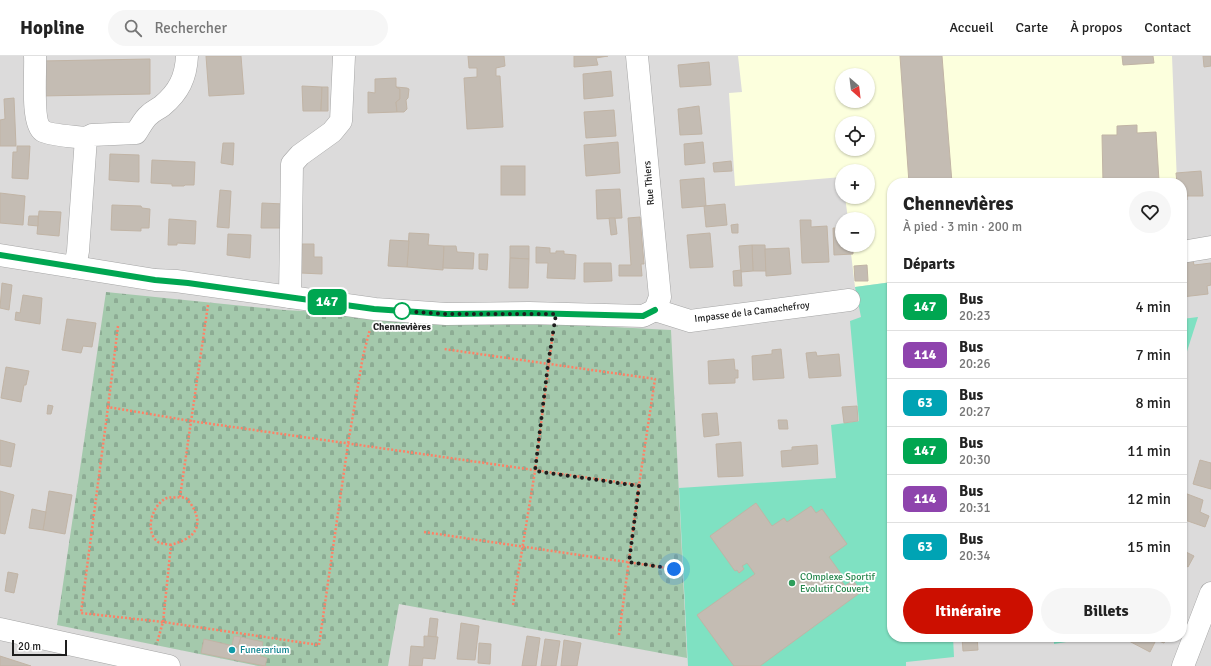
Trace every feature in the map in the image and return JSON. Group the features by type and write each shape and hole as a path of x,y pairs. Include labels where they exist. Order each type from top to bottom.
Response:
{"street":[{"path":"36,56 36,114 38,126 44,132 86,138 92,135 136,133 148,115 162,106 184,79 186,56"},
{"path":"290,297 292,164 300,155 332,132 341,121 344,56"},
{"name":"Rue Thiers","path":"638,56 660,297 655,310"},
{"path":"75,267 78,251 86,138"},
{"path":"1187,251 1211,248"},
{"path":"0,255 155,280 211,286 374,309 446,314 643,316 655,310"},
{"name":"Impasse de la Camachefroy","path":"655,310 690,321 849,300"},
{"path":"1183,666 1211,592"},
{"path":"0,629 161,664"}],"path":[{"path":"180,498 211,286"},
{"path":"118,326 81,613 163,622 319,645 348,444 363,356 374,309"},
{"path":"513,606 535,471 548,364 556,314"},
{"path":"444,349 655,378 619,635"},
{"path":"108,407 191,421 639,486"},
{"path":"167,498 180,498 186,498 197,512 198,521 195,530 187,538 171,545 160,543 151,531 152,518 156,506 167,498"},
{"path":"424,532 674,569"},
{"path":"161,664 163,622 171,545"}],"shaded area":[{"path":"0,56 1211,56 1211,666 0,666"},
{"path":"738,56 1172,56 1177,178 887,178 887,283 855,287 851,252 875,252 875,212 847,212 846,204 875,204 875,164 835,164 835,178 735,186 729,93 742,92"}],"green space":[{"path":"887,283 887,642 953,642 954,657 906,662 906,666 688,666 679,488 836,478 831,425 859,421 850,321 861,317 855,287"},
{"path":"106,292 284,310 671,330 687,658 399,604 388,666 258,666 57,625"},
{"path":"1198,317 1187,351 1187,318"},
{"path":"1054,642 1066,642 1054,644"}],"building":[{"path":"206,56 241,56 244,94 209,96"},
{"path":"468,56 504,56 505,66 496,68 496,76 500,76 503,127 467,129 464,78 477,77 477,68 469,68"},
{"path":"574,56 608,56 596,58 598,65 574,67"},
{"path":"900,56 942,56 952,178 909,178"},
{"path":"1122,56 1153,56 1154,63 1123,65"},
{"path":"1203,56 1211,56 1211,66 1204,67"},
{"path":"150,59 150,94 40,96 40,61"},
{"path":"709,62 711,85 680,87 678,65"},
{"path":"611,71 613,96 584,99 583,74"},
{"path":"396,78 396,87 400,89 400,99 396,102 397,112 368,113 368,92 375,93 375,79"},
{"path":"302,86 322,87 321,111 303,111"},
{"path":"322,87 328,87 328,111 321,111"},
{"path":"396,87 409,89 408,98 406,100 407,109 404,112 397,112 396,102 400,99 400,89"},
{"path":"14,98 16,146 0,146 0,120 5,119 4,99"},
{"path":"699,106 702,134 680,135 678,109"},
{"path":"614,110 616,136 586,138 584,112"},
{"path":"1137,125 1137,133 1156,132 1159,178 1103,178 1102,135 1117,135 1117,126"},
{"path":"618,142 620,173 586,176 584,145"},
{"path":"703,142 705,163 685,165 684,144"},
{"path":"223,143 234,143 233,165 221,163"},
{"path":"17,146 30,146 28,179 12,178 13,152 17,152"},
{"path":"110,154 139,155 139,182 109,180"},
{"path":"152,160 195,162 194,185 172,186 172,184 151,183"},
{"path":"731,161 732,171 714,172 713,163"},
{"path":"501,166 525,166 525,195 501,195"},
{"path":"1201,171 1203,196 1187,196 1187,178 1176,178 1176,173"},
{"path":"704,178 706,206 682,208 680,180"},
{"path":"620,189 622,218 597,219 596,190"},
{"path":"220,190 231,191 229,228 217,227"},
{"path":"0,193 25,196 23,225 0,223"},
{"path":"262,203 284,204 284,228 261,228"},
{"path":"725,204 727,225 706,227 704,206"},
{"path":"112,205 141,206 142,208 150,209 149,228 141,228 141,231 111,230"},
{"path":"39,211 61,212 59,236 37,234"},
{"path":"29,216 38,216 38,226 28,225"},
{"path":"640,217 644,264 641,264 642,276 619,276 619,265 631,265 628,218"},
{"path":"609,218 615,218 617,234 611,235"},
{"path":"169,219 196,221 195,244 177,243 177,245 168,245"},
{"path":"800,220 811,220 811,227 827,226 829,262 802,263"},
{"path":"738,224 738,233 732,233 731,225"},
{"path":"833,228 835,228 835,252 853,252 853,254 834,255"},
{"path":"409,233 429,234 428,245 444,246 443,270 407,267"},
{"path":"710,233 713,267 690,268 687,235"},
{"path":"228,234 251,235 250,258 227,255"},
{"path":"390,240 409,241 407,267 388,266"},
{"path":"302,244 314,244 314,257 322,257 322,274 301,273"},
{"path":"752,245 765,245 766,271 753,271"},
{"path":"752,245 753,271 741,272 739,246"},
{"path":"444,246 456,246 457,252 474,253 473,269 443,268"},
{"path":"510,246 529,246 529,259 510,258"},
{"path":"536,247 550,248 550,253 564,251 564,254 576,255 575,279 547,278 548,263 536,263"},
{"path":"789,248 791,274 766,276 765,249"},
{"path":"479,254 488,254 487,270 479,269"},
{"path":"510,258 529,259 528,288 509,288"},
{"path":"1193,260 1194,265 1211,263 1211,285 1207,286 1208,294 1187,296 1187,261"},
{"path":"584,263 611,263 612,281 584,282"},
{"path":"867,265 868,281 855,281 854,266"},
{"path":"741,270 742,286 734,286 733,271"},
{"path":"2,283 12,285 9,310 0,308"},
{"path":"23,295 42,298 40,324 15,320 16,312 20,313"},
{"path":"67,319 96,323 92,347 83,346 81,353 62,350"},
{"path":"781,349 784,378 753,380 752,356 772,354 772,350"},
{"path":"816,352 817,356 839,354 841,376 809,378 806,353"},
{"path":"734,359 735,370 738,370 738,378 735,378 735,383 709,384 708,361"},
{"path":"6,367 29,371 26,385 24,385 21,402 1,398"},
{"path":"48,405 53,406 51,414 47,414"},
{"path":"857,406 858,421 844,423 842,407"},
{"path":"717,413 719,435 704,437 702,414"},
{"path":"778,420 787,420 788,429 779,429"},
{"path":"0,440 15,444 11,467 0,465"},
{"path":"741,442 743,476 718,477 716,444"},
{"path":"817,445 818,464 782,467 781,451 792,450 792,447"},
{"path":"1200,460 1211,463 1211,489 1193,484"},
{"path":"0,491 14,495 5,534 0,533"},
{"path":"49,491 72,495 65,534 43,530"},
{"path":"1187,494 1203,500 1200,512 1209,516 1205,527 1187,521"},
{"name":"COmplexe Sportif Evolutif Couvert","path":"756,503 772,526 784,518 787,522 811,506 816,513 822,509 847,544 829,557 844,578 841,580 845,586 853,580 861,592 760,666 734,666 697,615 755,574 747,563 742,566 744,569 739,573 737,570 735,571 710,536"},
{"path":"32,509 46,512 43,530 29,528"},
{"path":"1187,552 1194,556 1188,567 1187,566"},
{"path":"8,572 18,574 14,593 5,591"},
{"path":"430,618 438,619 436,637 428,636"},
{"path":"461,623 479,626 475,660 457,659"},
{"path":"234,636 241,637 238,647 232,645"},
{"path":"424,636 438,637 435,659 423,658 422,666 409,666 411,646 424,647"},
{"path":"527,636 540,638 536,666 522,666"},
{"name":"Funerarium","path":"241,637 263,642 260,656 267,658 265,666 201,653 204,639 238,647"},
{"path":"545,639 560,641 556,666 541,666"},
{"path":"564,640 581,643 577,666 561,666"},
{"path":"962,642 977,642 978,650 963,651"},
{"path":"1131,642 1155,642 1150,652"},
{"path":"479,643 491,644 490,664 478,663"},
{"path":"0,656 31,666 0,666"}],"bus line":[{"name":"147","path":"0,255 155,280 176,281 374,309 446,314 529,313 643,316 655,310"}],"place":[{"name":"Chennevières","path":"402,311"},
{"name":"COmplexe Sportif Evolutif Couvert","path":"792,583"},
{"name":"Funerarium","path":"232,650"}],"route":[{"path":"402,311 446,314 556,314 548,364 535,471 639,486 629,562 674,569"}]}
